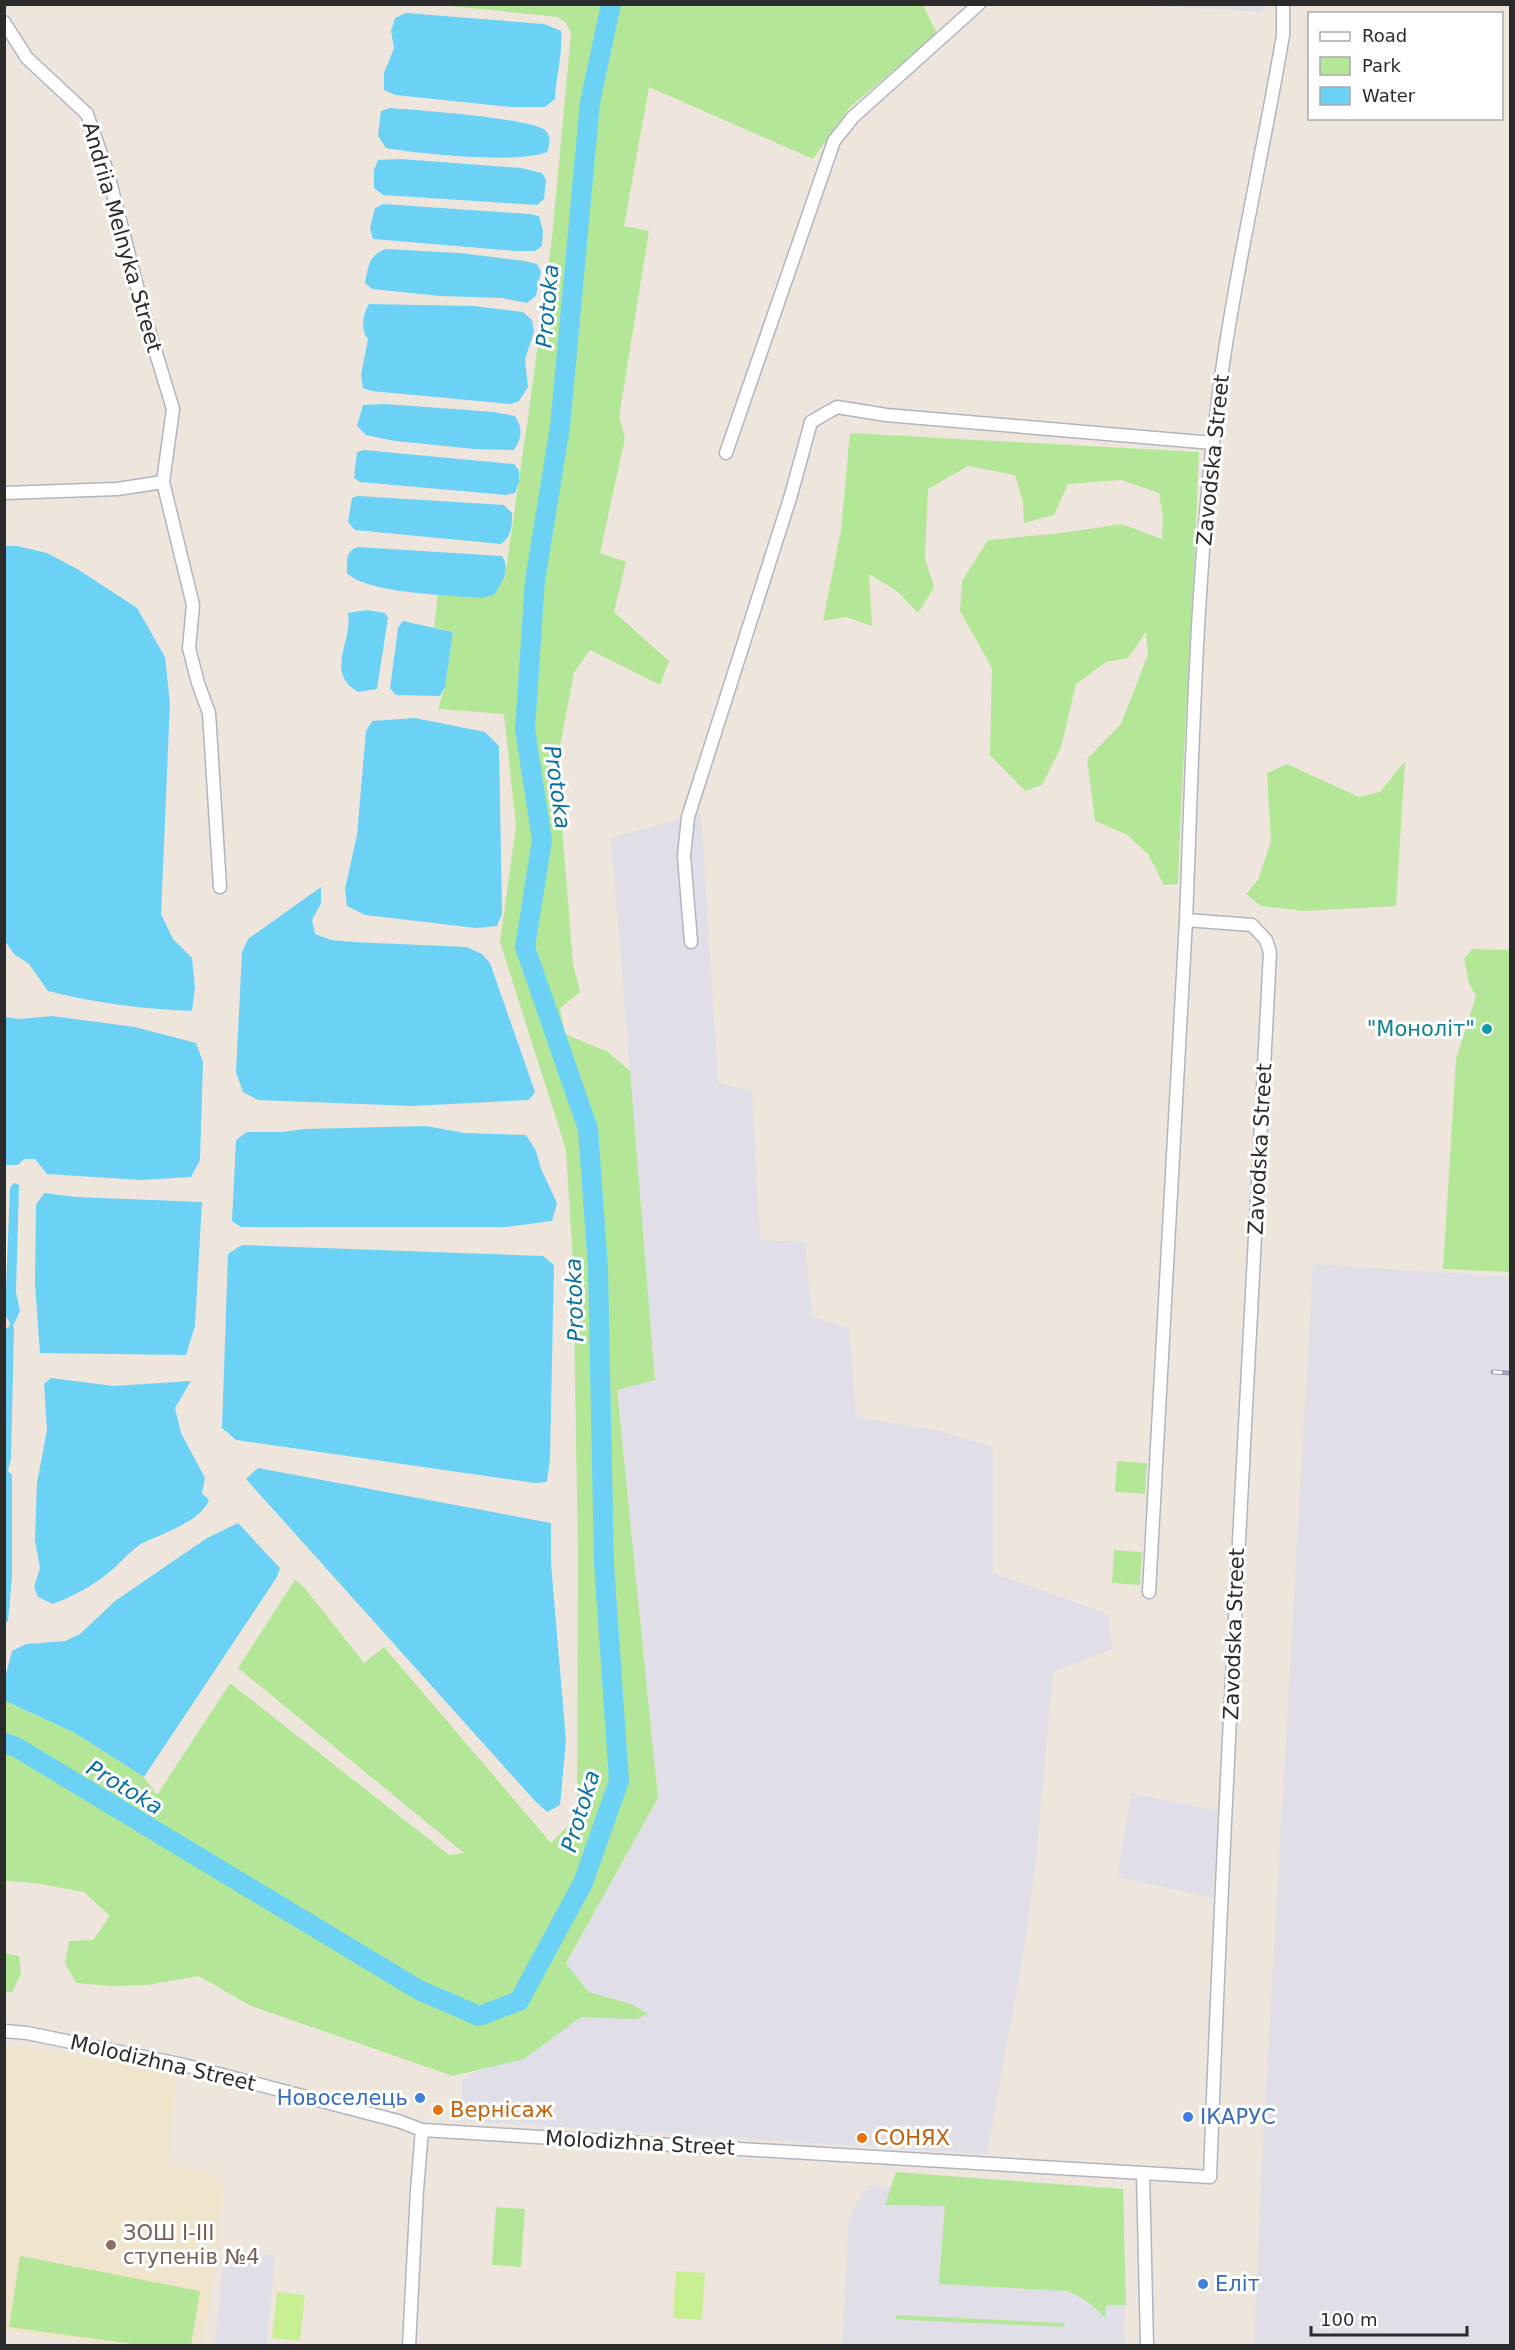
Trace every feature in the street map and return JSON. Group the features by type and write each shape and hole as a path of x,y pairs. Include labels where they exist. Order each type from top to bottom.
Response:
{"street":[{"path":"726,453 834,141 853,117 979,4"},
{"name":"Zavodska Street","path":"1149,1592 1186,920 1200,599 1219,390 1283,35 1282,4"},
{"name":"Andriia Melnyka Street","path":"4,22 27,58 87,114 108,174 145,317 173,409 163,482 193,605 189,648 209,713 220,887"},
{"path":"692,942 684,856 688,817 791,495 811,422 837,407 886,415 1214,443"},
{"path":"4,494 117,489 163,482"},
{"name":"Zavodska Street","path":"1143,2173 1210,2177 1218,1948 1238,1534 1270,952 1266,940 1252,925 1186,920"},
{"name":"Molodizhna Street","path":"4,2031 27,2033 184,2065 398,2121 422,2130 1143,2173"},
{"path":"410,2346 422,2130"},
{"path":"1143,2173 1147,2346"}],"shaded area":[{"path":"1137,5 1263,5 1262,12"},
{"path":"701,813 718,1083 752,1091 760,1240 805,1242 812,1316 849,1329 856,1417 936,1430 993,1447 993,1573 1108,1614 1112,1649 1053,1672 1035,1867 1026,1937 987,2154 462,2121 462,2080 577,2010 555,1983 658,1798 617,1390 655,1379 611,838"},
{"path":"1313,1264 1510,1277 1510,2345 1254,2345 1261,2177"},
{"path":"1131,1793 1218,1811 1213,1898 1117,1877"},
{"name":"ЗОШ І-ІІІ ступенів №4","path":"5,2045 177,2072 168,2164 213,2174 224,2185 210,2305 202,2345 97,2345 5,2330"},
{"path":"896,2172 1123,2189 1125,2345 842,2346 849,2218 868,2185 891,2187"},
{"path":"224,2250 275,2255 267,2345 215,2345"}],"green space":[{"path":"440,5 923,5 937,34 850,107 813,159 649,87 624,226 649,231 619,417 625,438 600,553 626,562 614,612 669,661 660,685 590,650 574,673 557,762 573,964 580,992 560,1008 565,1034 608,1052 630,1071 655,1380 617,1390 658,1798 566,1963 588,1992 631,2004 648,2014 636,2019 581,2017 524,2059 453,2076 251,2006 199,1976 147,1985 111,1986 76,1983 65,1963 69,1941 93,1940 110,1916 84,1892 35,1883 5,1881 4,1701 73,1732 144,1777 157,1795 230,1683 449,1855 464,1853 238,1668 295,1580 304,1587 364,1663 384,1647 551,1843 577,1816 578,1555 573,1262 566,1150 500,942 516,826 504,714 438,709 445,687 453,632 434,627 438,593 481,598 505,577 552,237 571,33 566,23 558,17"},
{"path":"850,433 1199,452 1178,884 1164,885 1148,854 1126,834 1095,821 1087,759 1121,724 1148,654 1146,632 1128,658 1106,662 1076,684 1061,747 1042,785 1025,791 990,755 992,668 960,611 962,581 988,540 1062,533 1122,524 1162,539 1163,518 1159,493 1121,480 1068,484 1054,515 1024,523 1023,501 1015,475 968,466 928,489 925,559 934,587 918,613 897,591 869,574 872,626 846,617 823,621 841,530"},
{"path":"1405,761 1396,906 1304,911 1261,906 1246,894 1258,880 1271,841 1267,773 1287,764 1359,797 1380,792"},
{"path":"1472,949 1510,950 1510,1272 1443,1269 1456,1059 1476,996 1469,983 1464,959"},
{"path":"1117,1461 1147,1463 1145,1494 1115,1492"},
{"path":"1114,1550 1142,1552 1140,1585 1112,1583"},
{"path":"5,1953 19,1956 21,1974 12,1992 5,1992"},
{"path":"896,2172 1123,2189 1126,2305 1106,2305 1105,2317 1087,2301 1068,2291 939,2284 945,2206 885,2205"},
{"path":"496,2207 525,2209 521,2267 492,2265"},
{"path":"20,2256 200,2291 191,2345 140,2345 9,2327"},
{"path":"676,2271 705,2273 702,2320 673,2318"},
{"path":"277,2292 305,2295 300,2341 272,2338"},
{"path":"896,2315 1063,2323 1065,2327 907,2320 896,2319"}],"water":[{"path":"406,13 544,24 561,31 555,99 545,107 511,107 395,95 384,90 384,73 394,48 391,31 395,18"},
{"path":"390,108 472,115 537,126 548,133 549,147 547,152 533,156 492,158 386,148 378,136 381,111"},
{"path":"401,159 521,168 542,173 546,180 544,199 537,205 383,195 374,188 374,170 378,160"},
{"path":"383,204 539,216 543,231 542,246 535,251 516,251 373,239 370,228 375,208"},
{"path":"385,249 460,253 537,264 541,271 536,296 527,303 502,298 440,296 372,289 365,283 368,267 372,258"},
{"path":"369,304 474,306 523,312 532,320 534,332 525,359 528,387 519,401 511,404 371,391 363,388 361,375 368,339 363,322"},
{"path":"385,404 494,412 515,416 520,429 519,441 514,450 474,449 395,441 366,435 357,426 363,405"},
{"path":"364,450 514,464 519,470 519,482 515,493 506,495 360,482 354,478 357,452"},
{"path":"358,496 504,505 512,513 511,530 501,544 355,530 348,522 352,498"},
{"path":"5,546 17,546 47,553 79,570 137,608 165,657 170,703 161,914 173,939 192,958 195,987 192,1011 119,1005 48,991 29,964 14,954 5,941"},
{"path":"358,547 502,556 506,571 494,595 481,598 390,589 358,580 347,573 349,554"},
{"path":"367,610 385,613 388,618 377,689 358,692 348,684 343,675 342,656 347,635 348,613"},
{"path":"403,621 453,632 445,687 440,696 396,695 390,688 398,628"},
{"path":"415,718 485,732 499,746 502,914 497,926 476,928 365,915 347,906 345,889 357,835 366,731 372,721"},
{"path":"321,887 321,903 312,920 315,934 331,940 353,942 467,947 482,954 490,963 535,1092 529,1100 412,1106 258,1100 243,1092 236,1072 242,952 248,939"},
{"path":"52,1016 135,1027 196,1043 203,1062 200,1160 191,1177 141,1180 47,1174 35,1159 24,1159 18,1165 5,1165 5,1017 20,1019"},
{"path":"426,1126 465,1133 526,1135 536,1151 541,1169 557,1203 552,1221 506,1227 241,1227 232,1221 236,1140 247,1132"},
{"path":"14,1183 19,1185 16,1292 20,1311 13,1326 11,1458 8,1471 12,1475 12,1577 8,1621 5,1623 4,1329 9,1327 10,1323 5,1315 10,1188"},
{"path":"44,1193 76,1197 202,1202 195,1326 186,1355 40,1353 35,1284 36,1205"},
{"path":"242,1245 543,1256 554,1265 550,1458 547,1482 535,1483 236,1440 222,1428 228,1254"},
{"path":"51,1378 114,1386 191,1381 175,1408 181,1433 205,1478 202,1493 209,1500 205,1508 189,1521 141,1544 99,1580 53,1604 38,1597 34,1587 40,1568 35,1540 37,1483 47,1430 44,1384"},
{"path":"258,1468 551,1523 551,1563 566,1741 560,1805 547,1812 535,1801 246,1479"},
{"path":"238,1523 280,1568 277,1577 144,1777 73,1732 5,1701 5,1678 12,1651 26,1644 65,1641 80,1634 115,1601 207,1538"}],"waterway":[{"name":"Protoka","path":"4,1743 16,1747 419,1990 479,2016 519,2001 583,1883 619,1781 604,1563 598,1268 588,1129 525,947 542,840 525,729 535,580 560,427 590,102 611,4"}],"railway":[{"path":"1493,1372 1510,1373"}],"place":[{"name":"\"Моноліт\"","path":"1487,1029"},
{"name":"Новоселець","path":"420,2098"},
{"name":"Вернісаж","path":"438,2110"},
{"name":"ІКАРУС","path":"1188,2117"},
{"name":"СОНЯХ","path":"862,2138"},
{"name":"ЗОШ І-ІІІ ступенів №4","path":"111,2245"},
{"name":"Еліт","path":"1203,2284"}]}
